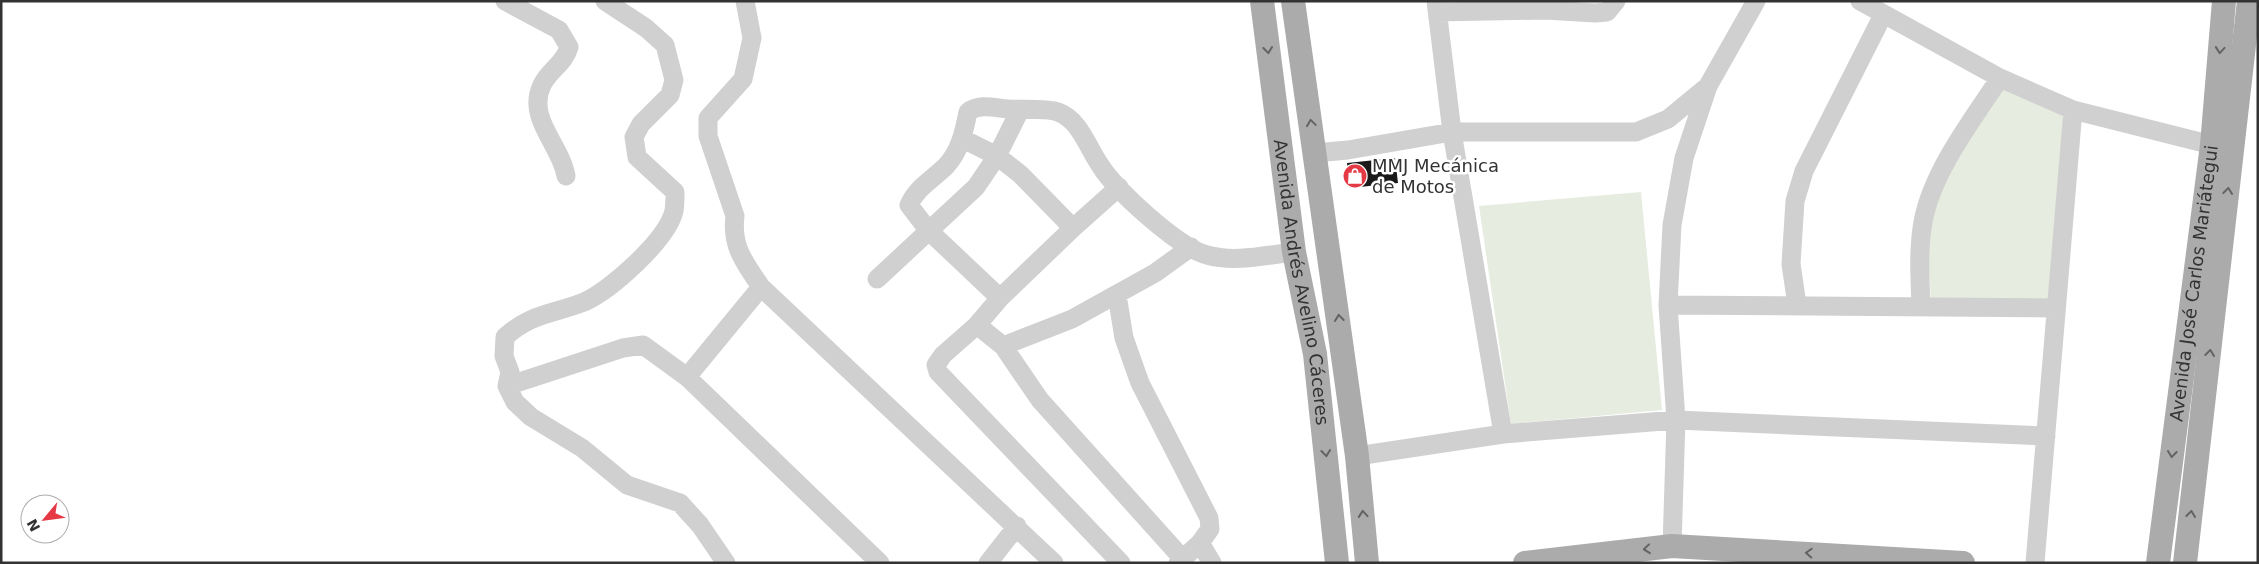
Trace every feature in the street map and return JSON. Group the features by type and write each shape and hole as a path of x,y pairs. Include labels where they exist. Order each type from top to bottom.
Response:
{"main road":[{"name":"Avenida Andrés Avelino Cáceres","path":"1262,1 1294,252 1315,354 1338,563"},
{"name":"Avenida Andrés Avelino Cáceres","path":"1293,1 1357,456 1367,563"},
{"name":"Avenida José Carlos Mariátegui","path":"2158,563 2212,145 2224,1"},
{"name":"Avenida José Carlos Mariátegui","path":"2185,563 2244,2"},
{"path":"1315,354 1343,352"},
{"path":"1525,563 1672,546 1963,563"}],"street":[{"path":"505,1 559,30 569,47 567,56 542,84 537,102 539,119 550,134 564,163 566,176"},
{"path":"605,1 646,28 664,45 674,80 670,95 641,124 634,138 637,157 675,192 674,212 664,230 628,273 609,288 584,302 550,311 516,327 505,338 504,356 510,372 506,386 515,402 530,417 582,448 627,485 680,504 700,525 726,563"},
{"path":"745,1 752,38 743,79 708,118 708,136 735,216 733,229 738,253 762,287 1054,563"},
{"path":"1503,434 1452,132 1437,6 1546,10 1595,14 1607,12 1616,1"},
{"path":"1672,546 1676,420 1668,306 1672,225 1684,158 1708,86 1756,1"},
{"path":"1860,1 2000,78 2073,110 2212,145"},
{"path":"1797,305 1791,264 1795,201 1802,178 1824,129 1883,15"},
{"path":"1922,306 1919,265 1923,221 1936,184 1960,137 2000,78"},
{"path":"1315,153 1348,150 1452,132 1636,132 1668,119 1708,86"},
{"path":"1000,298 928,230 909,206 914,193 947,165 963,139 968,112 981,106 1057,112 1069,120 1090,145 1100,166 1139,208 1175,239 1206,255 1240,259 1294,252"},
{"path":"877,280 976,186 997,156 1020,110"},
{"path":"2035,563 2073,110"},
{"path":"963,139 997,156 1020,174 1073,228"},
{"path":"1119,187 1000,298 977,325 942,356 936,364 938,372 1121,563"},
{"path":"1003,346 1072,319 1154,274 1190,247"},
{"path":"687,377 762,287"},
{"path":"977,325 1003,346 1040,400 1180,560 1200,543 1210,529 1209,518 1140,383 1124,338 1117,295"},
{"path":"1668,306 1797,305 2056,308"},
{"path":"506,386 623,348 643,345 687,377 880,563"},
{"path":"1357,456 1503,434 1676,420 2046,436"},
{"path":"988,563 1017,526"},
{"path":"1200,543 1212,563"}],"shaded area":[{"path":"2003,84 2070,115 2052,303 1931,300 1928,246 1930,224 1936,203 1954,161"},
{"path":"1641,192 1662,410 1511,424 1479,206"}],"building":[{"path":"1395,158 1398,183 1350,188 1347,163"}],"place":[{"name":"MMJ Mecánica de Motos","path":"1355,176"}]}
